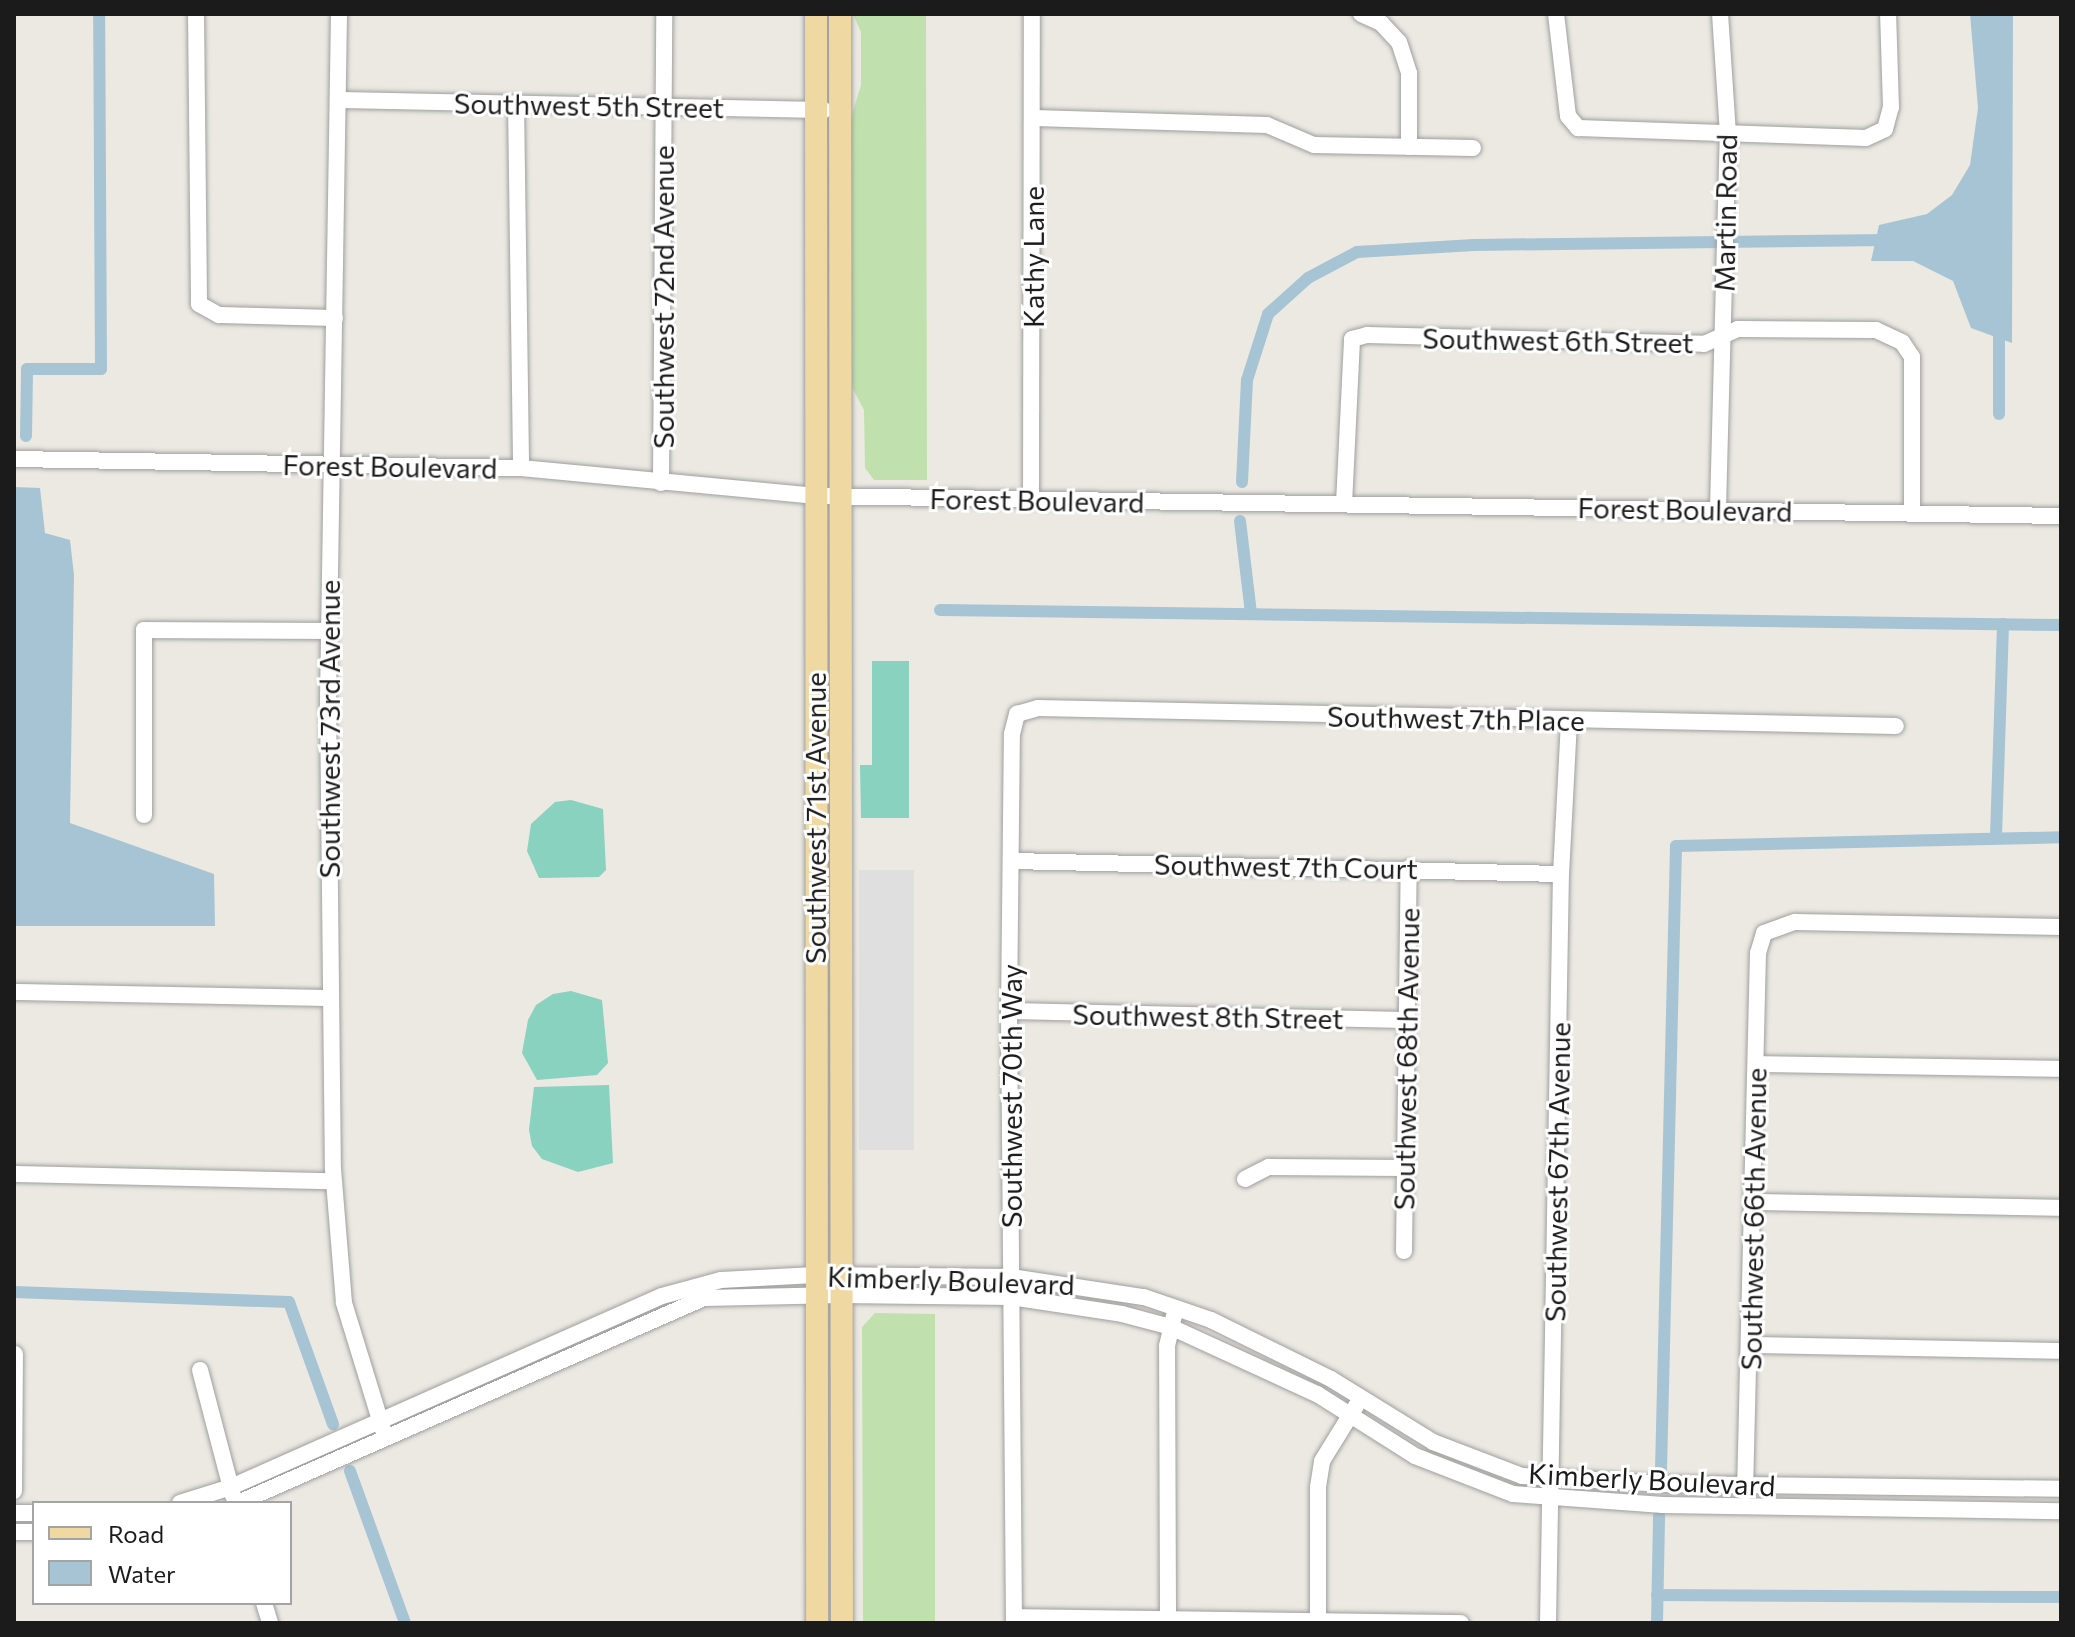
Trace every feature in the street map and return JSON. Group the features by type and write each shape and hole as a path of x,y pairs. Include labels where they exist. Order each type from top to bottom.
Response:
{"main road":[{"name":"Southwest 71st Avenue","path":"816,14 817,496 813,759 817,1623"},
{"name":"Southwest 71st Avenue","path":"840,14 842,496 838,759 842,1623"}],"street":[{"path":"196,14 199,304 219,315 335,318"},
{"name":"Southwest 73rd Avenue","path":"339,14 328,631 333,1181 344,1303 383,1429"},
{"name":"Southwest 72nd Avenue","path":"661,483 664,14"},
{"name":"Kathy Lane","path":"1031,500 1032,14"},
{"path":"1361,14 1381,23 1399,42 1409,73 1409,147"},
{"path":"1556,14 1568,116 1578,128 1866,138 1885,129 1891,107 1888,14"},
{"name":"Martin Road","path":"1718,509 1728,134 1720,14"},
{"name":"Southwest 5th Street","path":"338,100 840,110"},
{"path":"516,103 521,468"},
{"path":"1034,118 1267,125 1314,145 1473,148"},
{"name":"Southwest 6th Street","path":"1344,504 1352,339 1367,335 1704,344 1738,329 1876,330 1902,342 1912,357 1912,513"},
{"name":"Forest Boulevard","path":"14,459 521,468 817,496 2061,516"},
{"path":"144,815 144,630 328,631"},
{"name":"Southwest 7th Place","path":"1017,714 1038,708 1896,726"},
{"name":"Southwest 70th Way","path":"1014,1620 1009,1011 1012,734 1017,714"},
{"name":"Southwest 67th Avenue","path":"1548,1623 1561,874 1569,721"},
{"name":"Southwest 7th Court","path":"1012,861 1409,868 1561,874"},
{"name":"Southwest 68th Avenue","path":"1404,1251 1409,868"},
{"name":"Southwest 66th Avenue","path":"1746,1506 1758,953 1764,933 1795,922 2061,927"},
{"path":"14,992 331,998"},
{"name":"Southwest 8th Street","path":"1009,1011 1407,1020"},
{"path":"1757,1064 2061,1069"},
{"path":"1245,1179 1269,1167 1405,1168"},
{"path":"14,1174 333,1181"},
{"path":"1753,1202 2061,1208"},
{"name":"Kimberly Boulevard","path":"202,1501 234,1498 697,1283 841,1285 1011,1277 1078,1283 1175,1307 1271,1348 1446,1447 1522,1476 1745,1485 2053,1489"},
{"name":"Kimberly Boulevard","path":"841,1285 1011,1297 1122,1314 1171,1327 1263,1367 1350,1414 1415,1456 1473,1482 1552,1501 2053,1510"},
{"path":"1168,1616 1167,1346 1175,1307"},
{"path":"1750,1345 2061,1351"},
{"path":"14,1491 15,1354"},
{"path":"200,1370 234,1498"},
{"path":"1318,1620 1318,1487 1322,1461 1362,1398"},
{"path":"2053,1489 2053,1510"},
{"path":"14,1524 14,1532"},
{"path":"1014,1620 1168,1616 1461,1623"}],"green space":[{"path":"853,14 926,14 927,480 874,480 865,468 864,410 852,387 851,118 861,85 861,32"},
{"path":"872,661 909,661 909,818 861,818 860,765 872,765"},
{"path":"571,800 603,809 606,870 599,877 539,878 527,851 531,824 555,802"},
{"path":"571,991 602,1000 608,1063 597,1075 537,1080 522,1053 528,1020 536,1005 553,994"},
{"path":"609,1085 613,1163 578,1172 542,1159 532,1146 529,1130 534,1087"},
{"path":"875,1313 935,1314 935,1623 863,1623 862,1327"}],"shaded area":[{"path":"859,870 914,870 914,1150 859,1150"}],"water":[{"path":"1970,14 2013,14 2012,343 1971,328 1953,281 1913,261 1871,261 1879,225 1927,214 1952,195 1970,165 1978,108"},
{"path":"14,487 40,488 45,533 70,540 74,575 70,823 214,874 215,926 14,926"}],"waterway":[{"path":"26,436 27,369 101,369 99,14"},
{"path":"1242,482 1247,380 1268,314 1308,278 1357,252 1474,245 1889,240"},
{"path":"1999,325 1999,414"},
{"path":"1240,521 1251,613"},
{"path":"940,610 2061,625"},
{"path":"1996,836 2003,624"},
{"path":"1661,1470 1676,846 2061,837"},
{"path":"14,1292 289,1302 333,1424"},
{"path":"350,1471 405,1623"},
{"path":"1657,1623 1659,1516"},
{"path":"1657,1595 2061,1597"}]}
